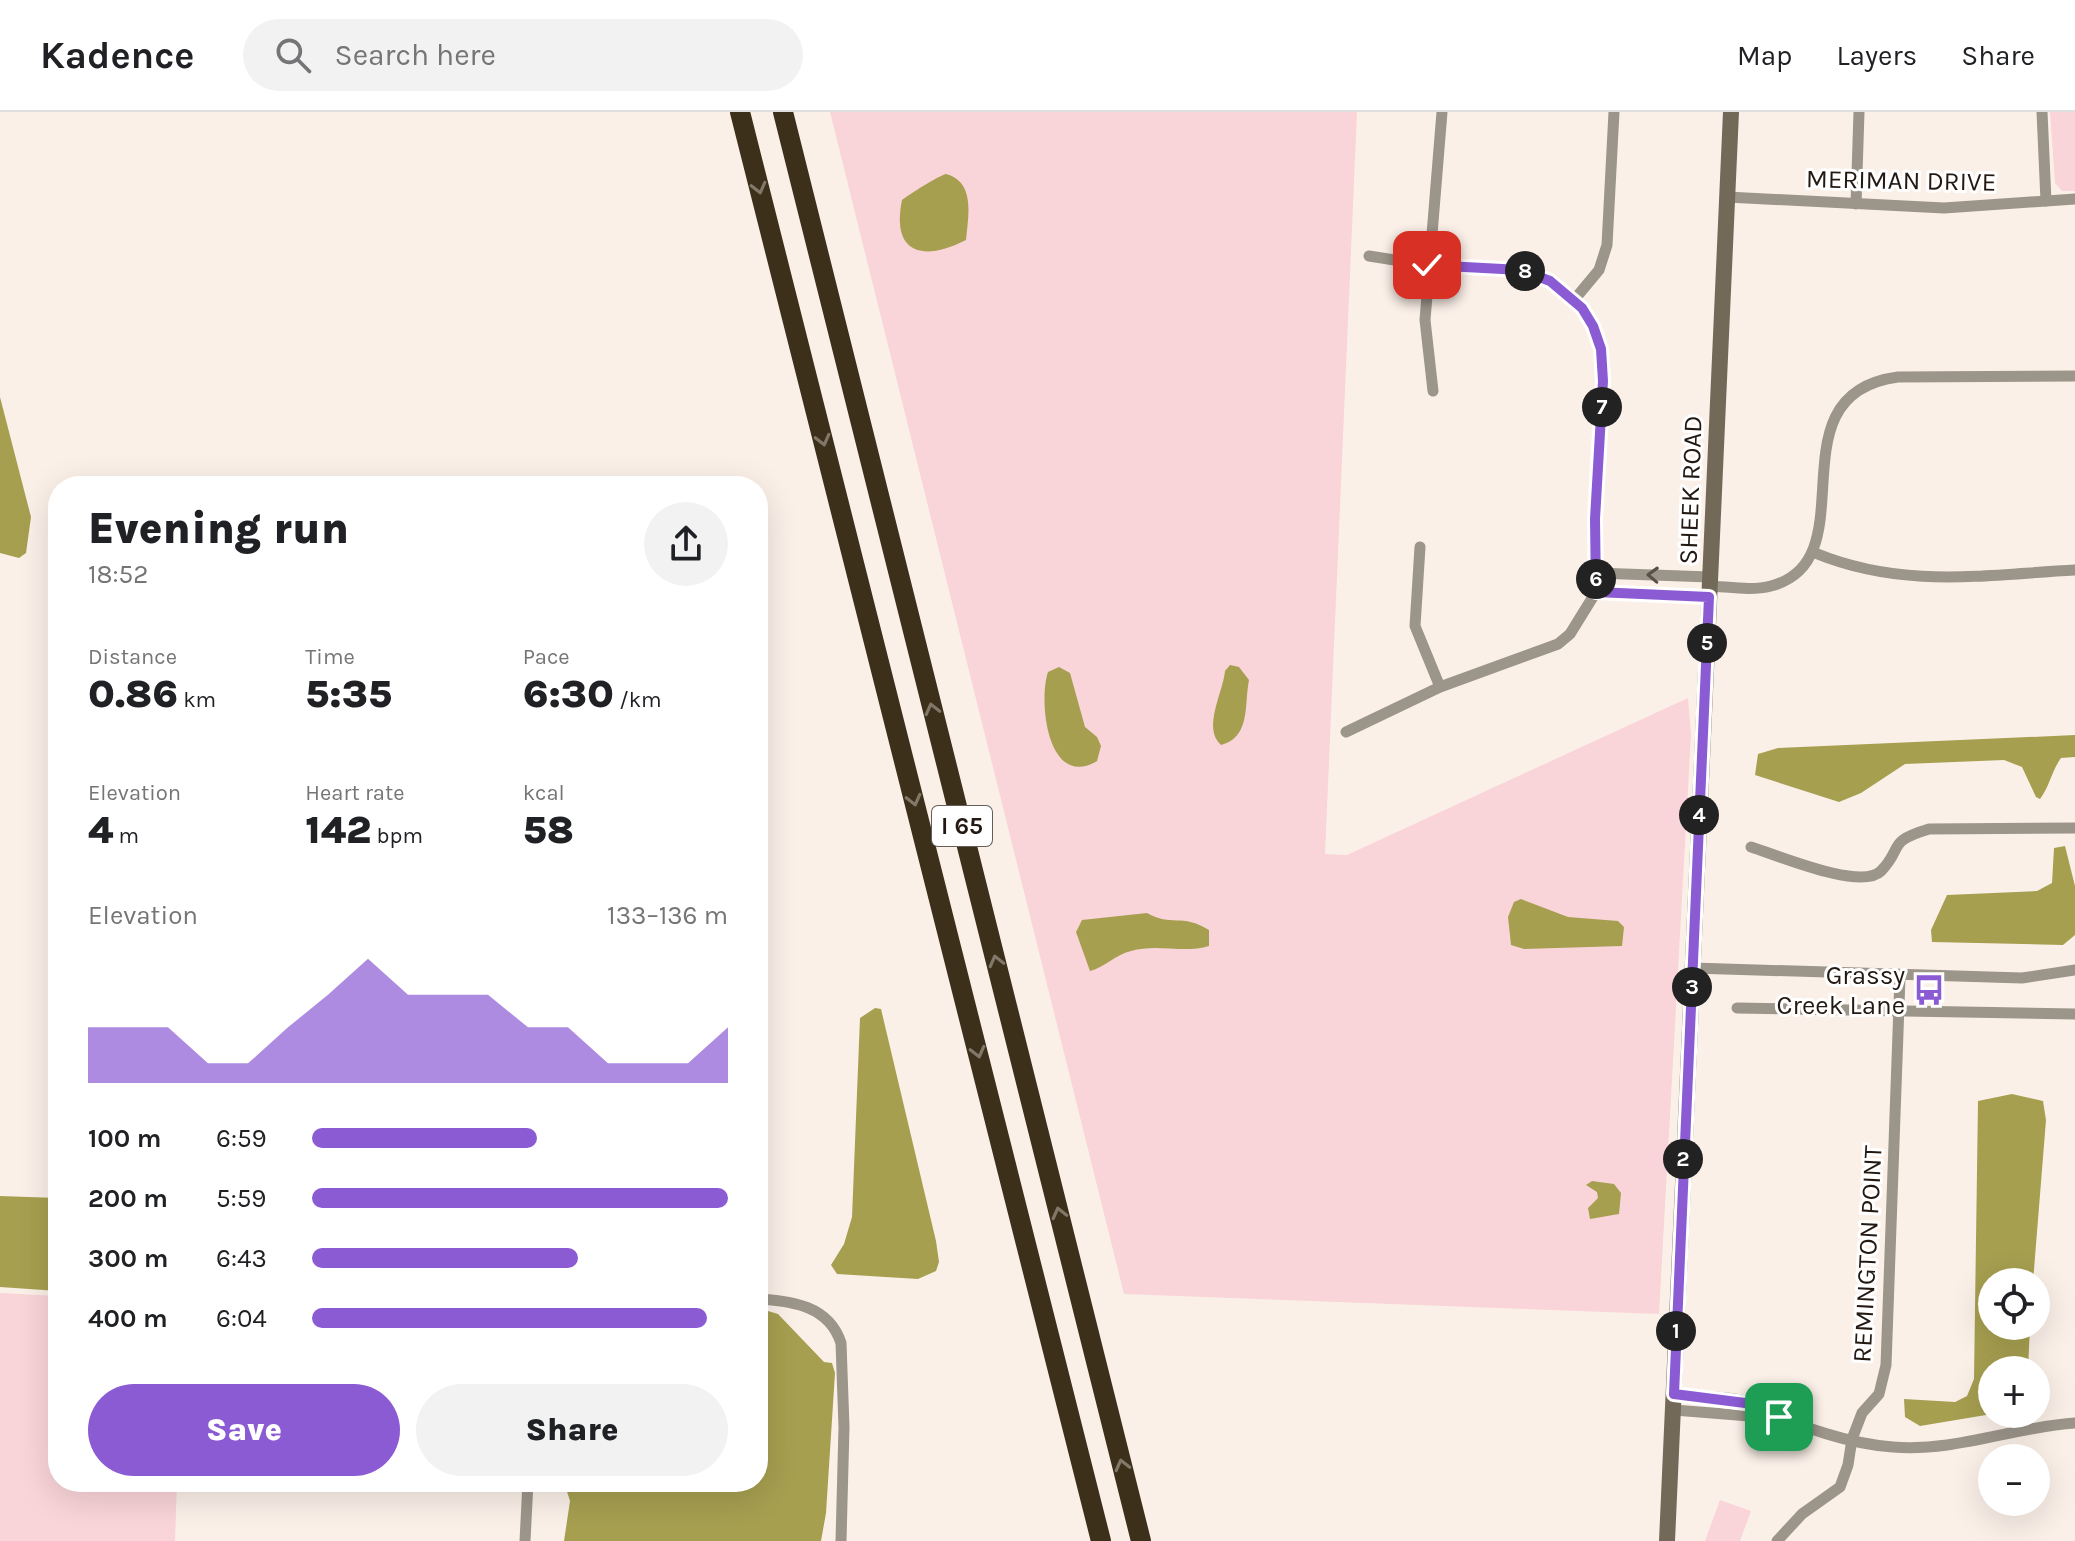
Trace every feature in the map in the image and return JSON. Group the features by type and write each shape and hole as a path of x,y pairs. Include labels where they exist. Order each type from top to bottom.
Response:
{"highway":[{"name":"I 65","path":"740,112 1101,1541"},
{"name":"I 65","path":"783,112 1141,1541"},
{"path":"1052,1344 1088,1541"}],"street":[{"path":"1433,391 1425,341 1427,265 1442,112"},
{"path":"1574,300 1599,270 1607,245 1614,112"},
{"name":"SHEEK ROAD","path":"1667,1541 1731,112"},
{"path":"1856,204 1859,112"},
{"path":"2042,112 2046,201"},
{"name":"MERIMAN DRIVE","path":"1727,197 1944,208 2075,199"},
{"path":"1346,732 1440,687 1558,644 1570,634 1596,592 1602,365 1593,326 1574,300 1550,281 1521,270 1427,265 1369,256"},
{"path":"1596,573 1710,587 1757,589 1774,585 1801,570 1815,553 1827,435 1834,419 1854,394 1884,379 1898,377 2075,376"},
{"path":"1420,547 1415,626 1440,687"},
{"path":"1815,553 1848,567 1898,577 2075,570"},
{"path":"1596,592 1710,587"},
{"path":"1751,847 1852,879 1870,879 1881,871 1895,845 1909,835 1929,829 2075,828"},
{"path":"1693,968 1900,977 2022,978 2075,970"},
{"name":"REMINGTON POINT","path":"1777,1541 1794,1521 1840,1487 1848,1465 1852,1439 1862,1413 1879,1394 1886,1365 1900,977"},
{"path":"1737,1008 2075,1014"},
{"path":"768,1300 786,1301 815,1310 837,1331 841,1343 841,1541"},
{"path":"1674,1402 1762,1417 1772,1415 1890,1447 1957,1445 2030,1426 2075,1423"},
{"path":"525,1541 527,1492"}],"shaded area":[{"path":"830,112 1357,112 1325,854 1347,855 1688,698 1691,735 1659,1314 1124,1294"},
{"path":"2050,112 2075,112 2075,191 2062,191 2055,183"},
{"path":"946,174 956,178 966,192 966,240 936,251 914,248 906,242 901,232 902,200"},
{"path":"0,397 31,517 26,553 19,558 0,553"},
{"path":"1230,665 1239,667 1249,680 1246,709 1242,728 1231,741 1221,745 1213,729 1213,720 1225,671"},
{"path":"1059,667 1070,673 1085,727 1097,737 1101,746 1097,761 1080,767 1067,764 1057,753 1046,721 1045,686 1048,672"},
{"path":"2075,735 2075,757 2061,758 2040,799 2036,797 2022,767 2004,760 1905,764 1861,793 1839,802 1755,775 1758,754 1778,748"},
{"path":"2065,846 2075,886 2075,935 2063,945 1932,942 1931,930 1947,895 2037,891 2052,883 2054,848"},
{"path":"1521,899 1568,917 1618,921 1624,927 1622,946 1524,949 1511,945 1508,917 1514,902"},
{"path":"1147,913 1200,925 1209,930 1209,946 1141,949 1125,953 1090,971 1076,932 1082,920"},
{"path":"875,1008 881,1009 936,1241 939,1262 936,1271 918,1279 837,1274 831,1265 844,1244 852,1217 860,1018"},
{"path":"2012,1094 2043,1101 2046,1120 2034,1268 1978,1268 1978,1340 2029,1340 2029,1356 1978,1356 1978,1416 1920,1426 1905,1417 1904,1399 1955,1402 1967,1396 1974,1379 1978,1101"},
{"path":"1592,1181 1614,1184 1621,1193 1619,1214 1590,1219 1588,1208 1598,1198 1597,1192 1586,1185"},
{"path":"0,1196 48,1198 48,1290 0,1287"},
{"path":"0,1293 48,1295 48,1492 177,1492 175,1541 0,1541"},
{"path":"768,1311 778,1314 824,1362 832,1363 835,1373 826,1513 821,1541 564,1541 570,1501 567,1492 768,1492"},
{"path":"1720,1500 1751,1511 1740,1541 1705,1541"}],"place":[{"name":"Grassy Creek Lane","path":"1929,990"}],"route":[{"path":"1427,265 1521,270 1550,281 1582,308 1593,326 1601,349 1603,381 1595,519 1596,592 1709,597 1674,1394 1745,1403 1766,1408 1779,1417"}]}
